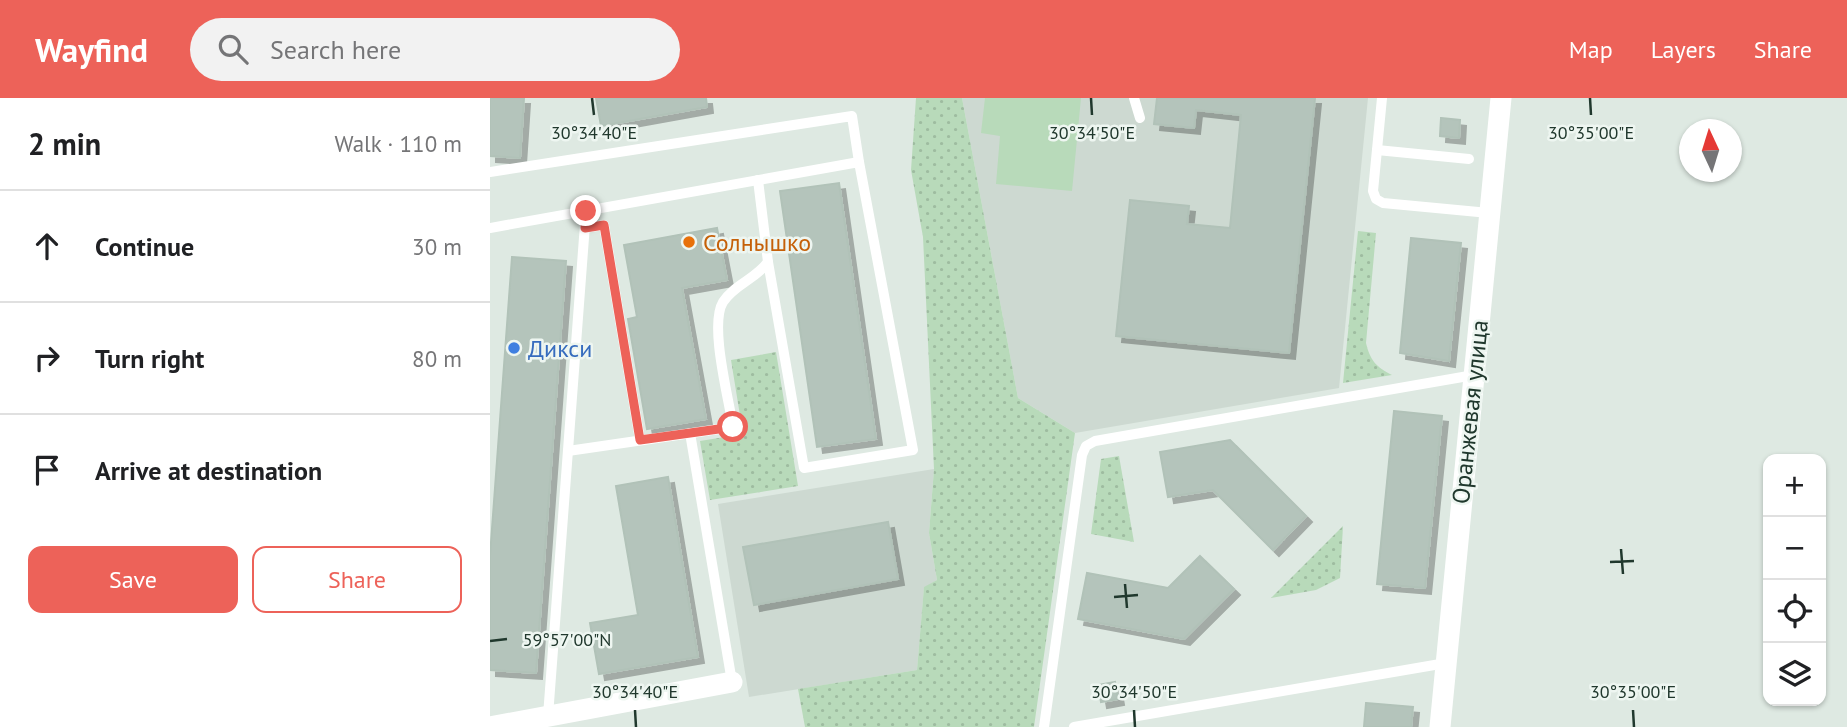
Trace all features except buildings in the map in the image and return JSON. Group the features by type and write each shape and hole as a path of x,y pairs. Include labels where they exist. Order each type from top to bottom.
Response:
{"street":[{"name":"Оранжевая улица","path":"1440,727 1501,98"},
{"path":"490,727 732,682"}],"lane":[{"path":"1134,98 1140,118"},
{"path":"1382,98 1373,191 1376,199 1383,203 1489,213"},
{"path":"490,172 852,116 913,450 804,468 768,261 758,180"},
{"path":"1377,150 1469,159"},
{"path":"490,228 859,162"},
{"path":"548,716 586,211"},
{"path":"585,228 604,225 640,440"},
{"path":"568,450 733,427 717,323 722,303 738,287 761,272 768,261"},
{"path":"1044,727 1082,455 1086,446 1095,441 1474,375"},
{"path":"690,433 732,682"},
{"path":"1074,727 1446,663"}],"shaded area":[{"path":"962,98 1368,98 1339,388 1075,433 1018,398"},
{"path":"934,469 929,533 937,580 924,588 917,670 749,697 718,504"}],"green space":[{"path":"916,98 962,98 1018,398 1075,433 1034,727 805,727 798,689 917,670 924,587 937,580 929,533 934,469 923,237 911,170"},
{"path":"985,98 1081,98 1072,191 996,184 1000,136 981,133"},
{"path":"1358,231 1376,233 1366,343 1374,362 1392,375 1343,383"},
{"path":"776,352 798,486 710,500 700,441 743,434 731,360"},
{"path":"1119,456 1134,542 1091,534 1101,459"},
{"path":"1343,526 1340,578 1316,590 1271,598"}],"place":[{"name":"Солнышко","path":"689,242"},
{"name":"Дикси","path":"514,348"}],"route":[{"path":"586,211 585,228 604,225 640,440 733,427"}]}
